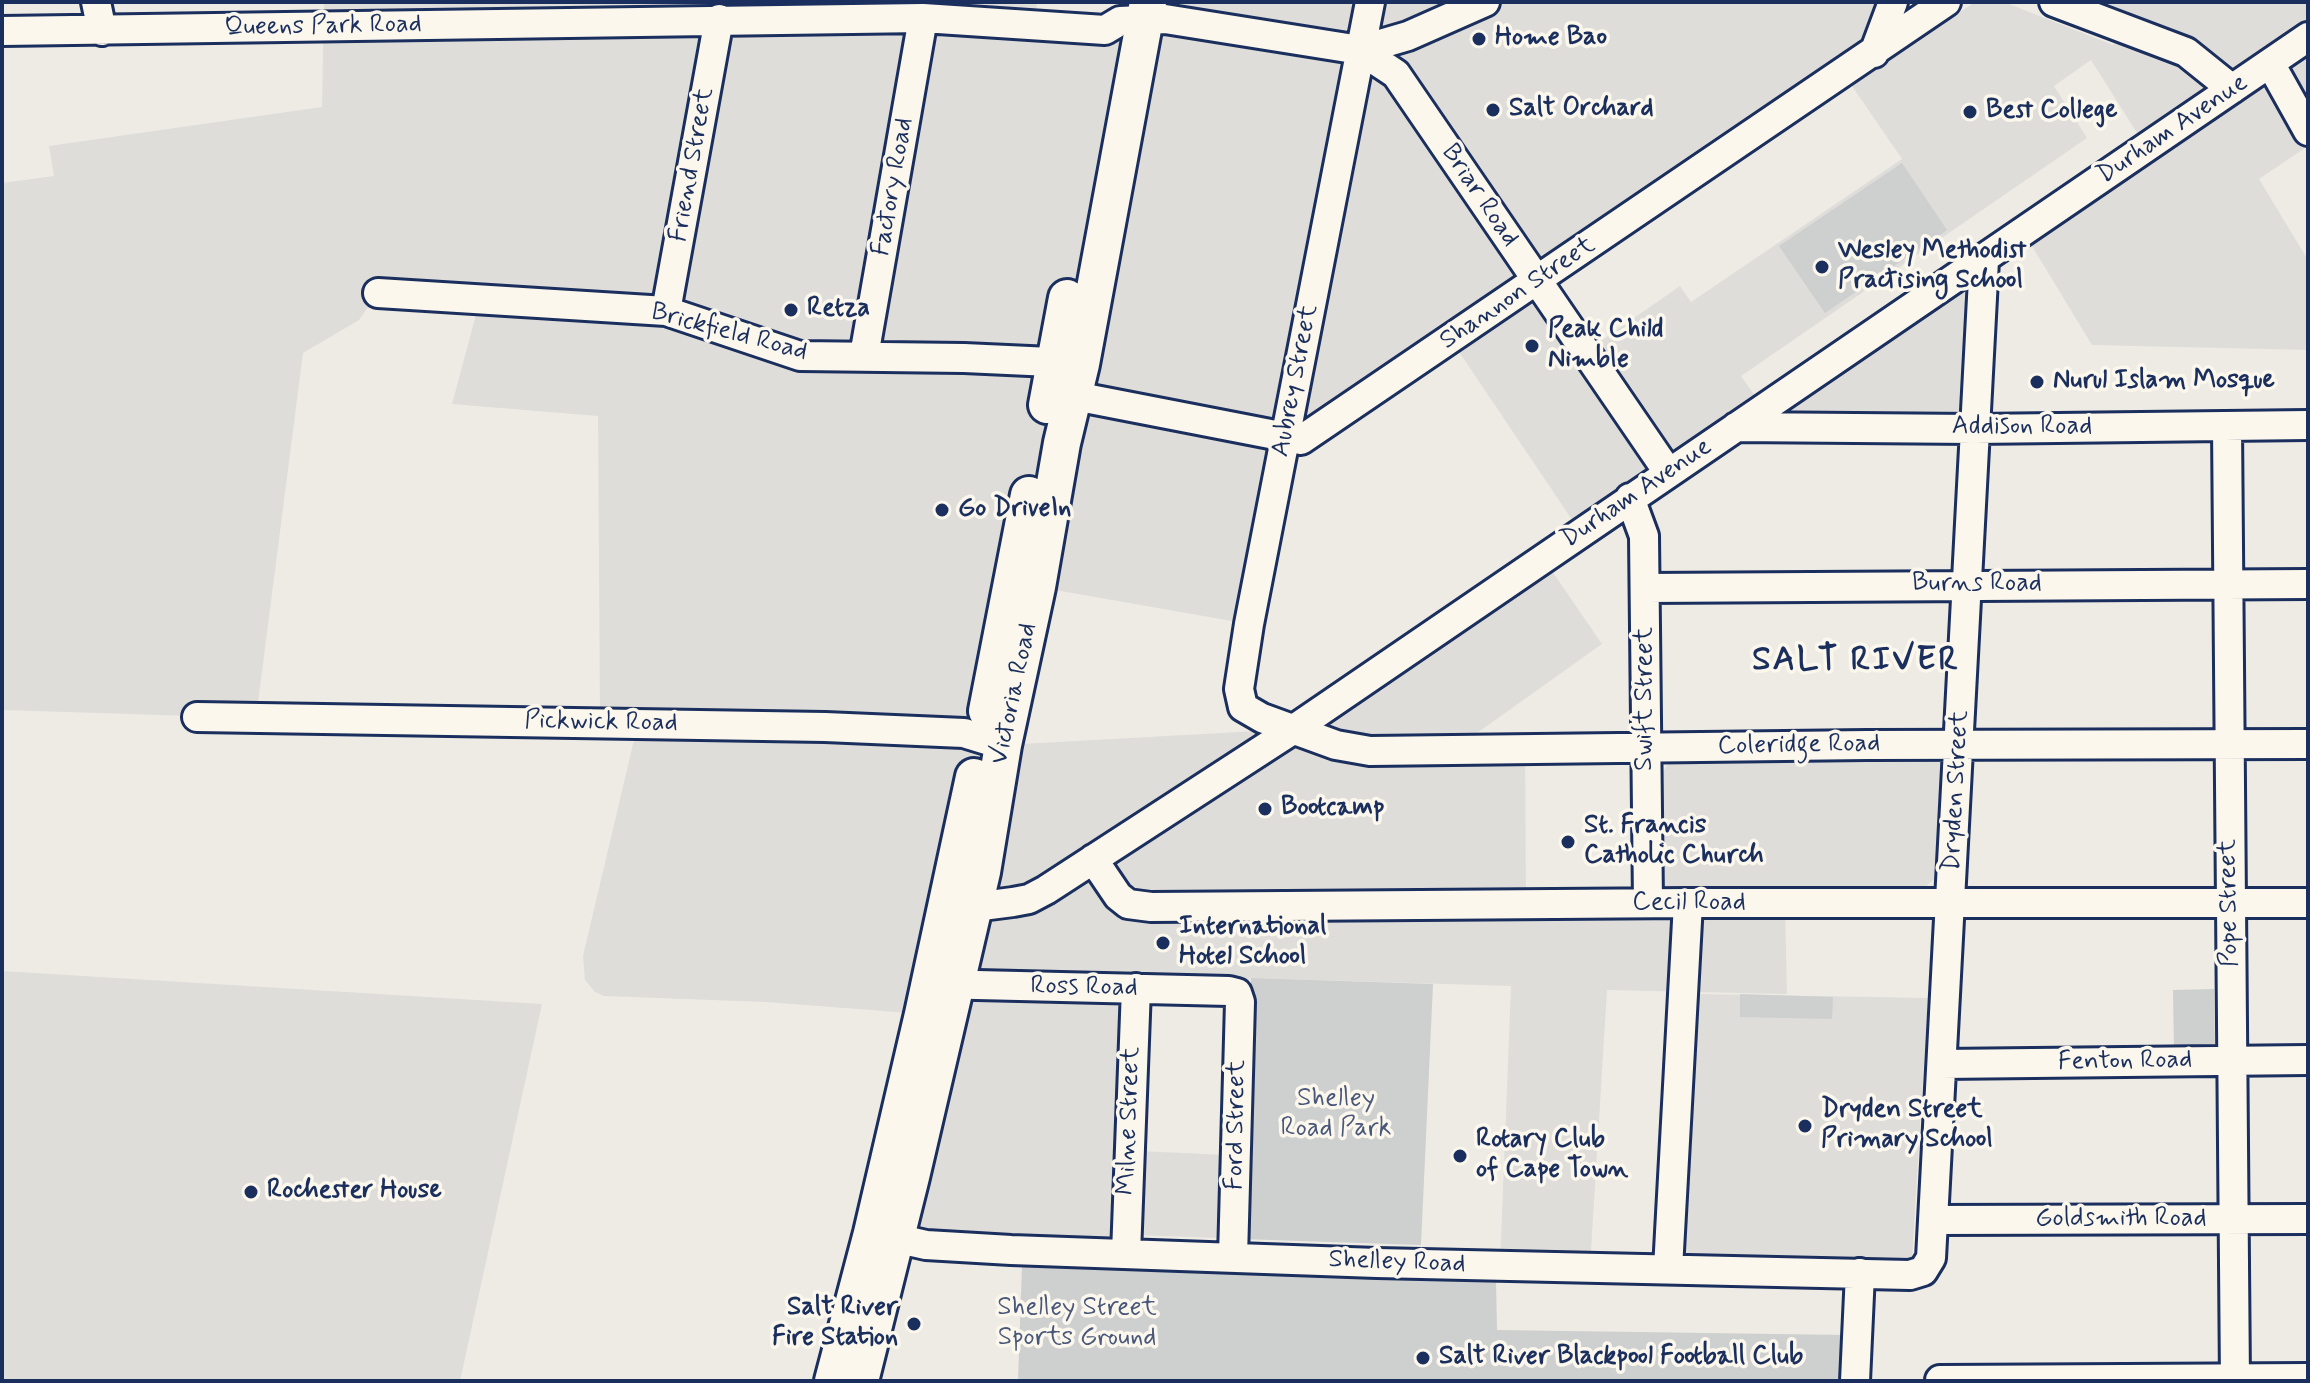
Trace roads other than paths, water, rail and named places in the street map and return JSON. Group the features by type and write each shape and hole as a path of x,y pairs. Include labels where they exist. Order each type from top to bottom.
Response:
{"main road":[{"name":"Victoria Road","path":"860,1381 884,1236 961,906 992,742 1022,662 1065,378 1134,11"},
{"name":"Victoria Road","path":"833,1381 884,1236"}],"street":[{"path":"96,2 102,31"},
{"name":"Aubrey Street","path":"1294,729 1262,718 1243,707 1239,689 1370,2"},
{"path":"1360,50 1408,36 1485,2"},
{"path":"1874,53 1893,2"},
{"name":"Shannon Street","path":"1286,439 1301,440 1946,2"},
{"path":"2054,2 2186,52 2232,89"},
{"name":"Queens Park Road","path":"2,31 923,18 1105,30 1134,11 1165,19 1360,50"},
{"name":"Factory Road","path":"864,356 923,18"},
{"name":"Friend Street","path":"666,311 719,19"},
{"name":"Durham Avenue","path":"961,906 1029,899 1093,859 1294,729 2308,37"},
{"name":"Briar Road","path":"1360,50 1396,74 1668,472"},
{"path":"2270,63 2308,131"},
{"name":"Dryden Street","path":"1923,1271 1931,1258 1984,260"},
{"name":"Brickfield Road","path":"378,293 666,311 800,356 864,356 1065,378"},
{"path":"1065,378 1286,439"},
{"name":"Addison Road","path":"1736,427 1974,429 2308,425"},
{"name":"Pope Street","path":"2227,426 2235,1380"},
{"name":"Swift Street","path":"1630,498 1644,536 1648,903"},
{"name":"Burns Road","path":"1646,588 2308,584"},
{"name":"Pickwick Road","path":"197,717 825,727 964,733 992,742"},
{"name":"Coleridge Road","path":"1294,729 1336,745 1370,751 2308,744"},
{"name":"Cecil Road","path":"1093,859 1118,896 1128,904 1151,907 2308,903"},
{"path":"1668,1269 1688,903"},
{"name":"Ross Road","path":"943,985 1237,993"},
{"name":"Milne Street","path":"1126,1254 1136,988"},
{"name":"Ford Street","path":"1233,1257 1240,1002 1237,993"},
{"name":"Fenton Road","path":"1942,1064 2308,1060"},
{"name":"Goldsmith Road","path":"1933,1220 2308,1219"},
{"name":"Shelley Road","path":"884,1236 926,1245 1377,1263 1910,1275 1923,1271"},
{"path":"1855,1381 1860,1273"},
{"path":"1940,1380 2308,1378"}],"place":[{"name":"Home Bao","path":"1479,39"},
{"name":"Salt Orchard","path":"1493,110"},
{"name":"Best College","path":"1970,112"},
{"name":"Wesley Methodist Practising School","path":"1822,267"},
{"name":"Retza","path":"791,310"},
{"name":"Peak Child Nimble","path":"1532,346"},
{"name":"Nurul Islam Mosque","path":"2037,382"},
{"name":"Go DriveIn","path":"942,510"},
{"name":"Bootcamp","path":"1265,809"},
{"name":"St. Francis Catholic Church","path":"1568,842"},
{"name":"International Hotel School","path":"1163,943"},
{"name":"Dryden Street Primary School","path":"1805,1126"},
{"name":"Rotary Club of Cape Town","path":"1460,1156"},
{"name":"Rochester House","path":"251,1192"},
{"name":"Salt River Fire Station","path":"914,1324"},
{"name":"Salt River Blackpool Football Club","path":"1423,1358"}],"district":[{"name":"SALT RIVER","path":"1856,662"}],"park label":[{"name":"Shelley Road Park","path":"1336,1115"},
{"name":"Shelley Street Sports Ground","path":"1077,1324"}]}
